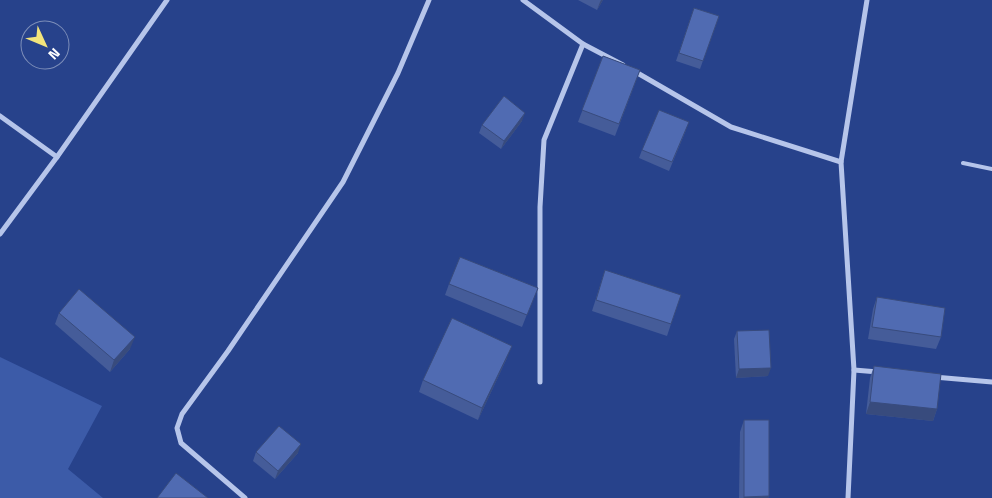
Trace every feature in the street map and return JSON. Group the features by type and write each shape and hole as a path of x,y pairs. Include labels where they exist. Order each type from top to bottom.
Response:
{"street":[{"path":"0,234 57,157 167,0"},
{"path":"245,498 181,443 177,428 182,414 228,350 342,182 398,73 429,0"},
{"path":"523,0 583,44 615,60 731,127 840,162"},
{"path":"848,498 854,370 840,162 867,0"},
{"path":"540,382 540,207 544,140 583,44"},
{"path":"0,116 57,157"},
{"path":"854,370 884,372"},
{"path":"923,376 992,382"}],"lane":[{"path":"962,163 992,169"}],"shaded area":[{"path":"0,357 102,406 68,469 103,498 0,498"}],"building":[{"path":"694,8 719,16 703,61 679,53"},
{"path":"603,56 640,70 619,124 582,110"},
{"path":"504,96 525,113 504,141 482,125"},
{"path":"659,110 689,122 672,162 642,150"},
{"path":"460,257 538,288 527,315 449,284"},
{"path":"605,270 681,295 671,324 596,300"},
{"path":"79,289 135,337 114,360 59,313"},
{"path":"877,297 945,308 941,337 872,327"},
{"path":"452,318 512,346 482,408 423,380"},
{"path":"769,330 771,368 739,369 737,331"},
{"path":"874,366 941,374 937,409 870,402"},
{"path":"744,420 769,420 769,496 744,497"},
{"path":"279,426 301,444 278,471 256,452"},
{"path":"176,473 208,498 157,498"}]}
